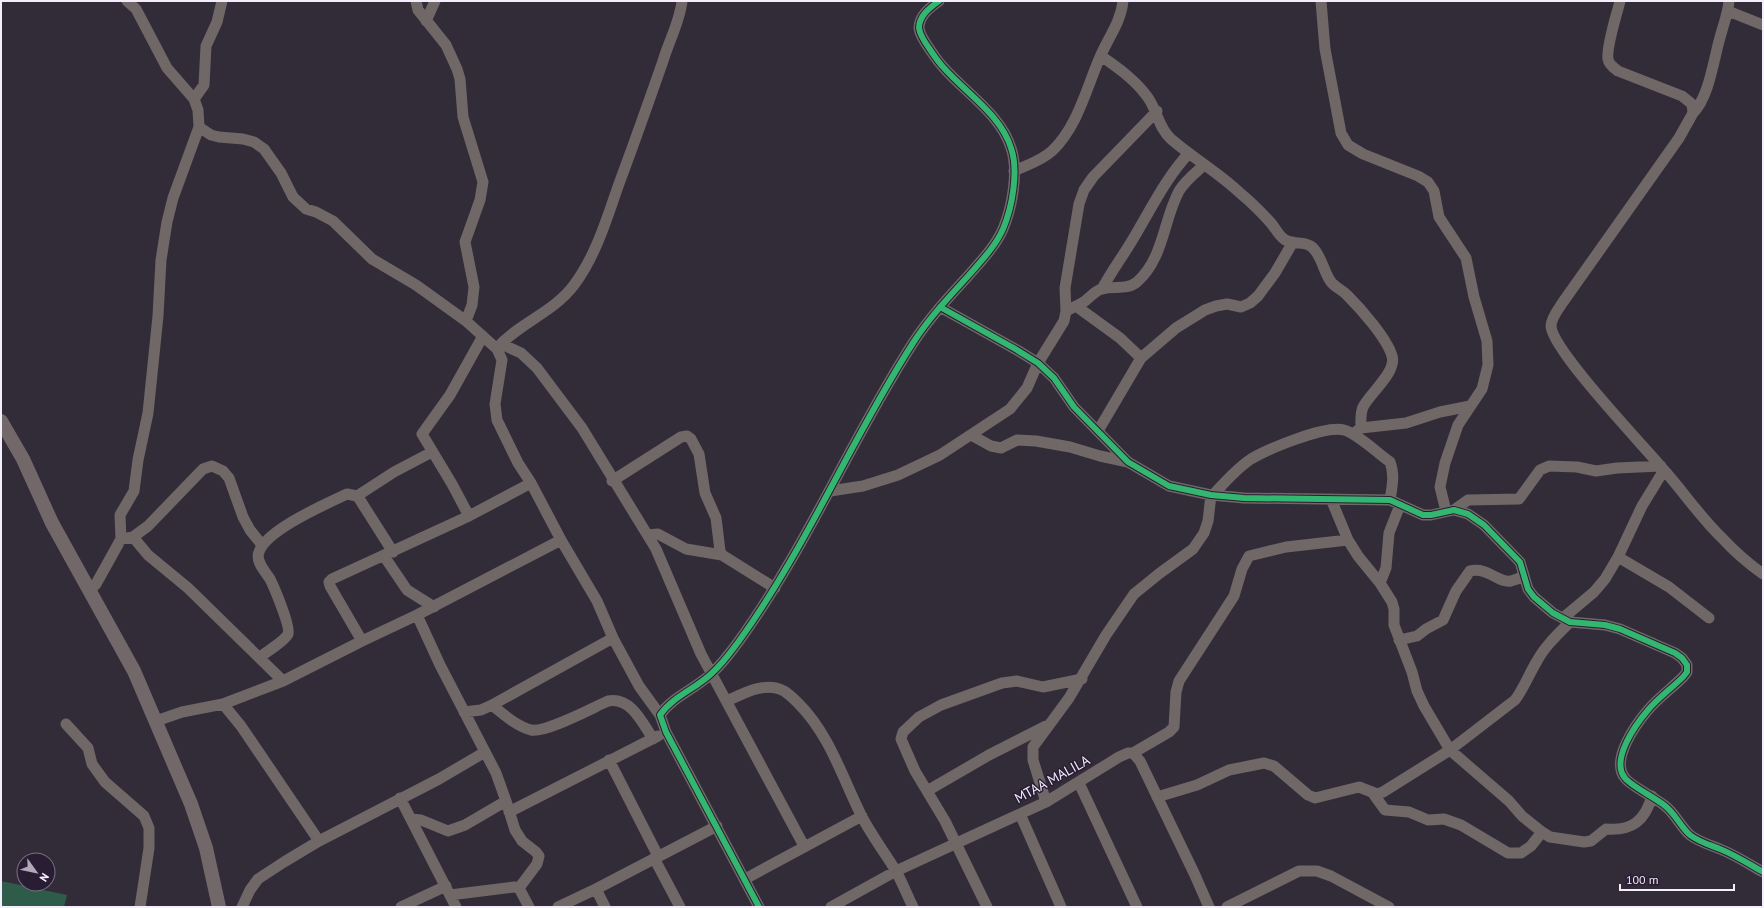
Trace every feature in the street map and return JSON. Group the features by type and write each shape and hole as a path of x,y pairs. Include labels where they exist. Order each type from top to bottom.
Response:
{"main road":[{"path":"1,420 23,459 52,523 134,671 191,804 206,848 218,906"}],"street":[{"path":"127,1 136,9 166,68 194,99 198,110 197,121 199,127 211,135 243,139 254,142 264,149 282,174 292,197 306,208 333,221 372,259 416,285 466,321 483,336 499,346 521,353 537,368 582,428 612,481 648,535 656,550 701,654 804,846"},
{"path":"194,99 204,85 206,46 218,22 222,1"},
{"path":"416,1 418,10 446,45 457,69 460,79 463,117 483,182 480,200 465,242 474,287 472,305 466,321"},
{"path":"426,21 435,1"},
{"path":"499,346 516,330 543,314 562,299 573,287 587,265 601,235 649,102 669,40 681,11 682,1"},
{"path":"660,715 664,708 671,702 712,674 738,643 775,588 830,491 867,420 906,355 940,307 987,254 1001,233 1008,218 1013,189 1014,171 1012,148 1003,130 991,115 943,67 924,41 919,28 921,19 927,10 939,1"},
{"path":"1014,171 1039,160 1051,151 1069,131 1101,56 1118,22 1123,1"},
{"path":"1321,1 1325,49 1335,109 1341,133 1348,145 1363,154 1418,176 1428,182 1434,191 1438,217 1466,258 1474,297 1487,341 1488,365 1482,389 1458,425 1445,463 1440,487 1450,511"},
{"path":"1620,1 1609,48 1608,59 1610,65 1618,71 1682,96 1692,104 1693,113"},
{"path":"1763,26 1728,6 1708,83 1697,109 1693,113 1679,138 1563,302 1551,325 1553,332 1567,357 1722,538 1763,574"},
{"path":"1101,56 1134,81 1147,95 1157,111 1159,123 1170,138 1242,194 1271,223 1283,239 1306,244 1312,248 1321,260 1331,282 1346,294 1366,316 1392,354 1393,360 1390,371 1363,407 1357,431"},
{"path":"1141,358 1120,338 1071,309 1065,288 1079,204 1084,190 1093,177 1157,111"},
{"path":"89,591 96,584 121,539 120,515 134,491 138,460 148,413 158,316 161,260 167,222 173,198 199,127"},
{"path":"830,491 863,486 898,475 940,455 1010,409 1027,388 1038,363 1071,309 1102,289 1158,195 1189,153"},
{"path":"1102,289 1125,288 1136,283 1142,277 1163,240 1168,220 1179,192 1186,182 1204,165"},
{"path":"1098,431 1141,358 1176,328 1205,310 1227,304 1241,307 1250,303 1258,296 1275,273 1293,242"},
{"path":"940,307 1038,363 1054,378 1074,406 1128,462 1169,486 1212,495 1244,498 1390,500 1423,515 1431,515 1450,511 1468,500 1519,498 1540,470 1549,466 1577,467 1596,471 1617,468 1663,468"},
{"path":"469,516 422,434 450,395 483,336"},
{"path":"499,346 502,360 495,404 497,420 518,463 531,483 561,540 597,601 613,638 639,686 660,715 666,732 759,907"},
{"path":"1046,802 1033,760 1032,751 1048,725 1070,698 1106,635 1134,594 1193,549 1204,533 1208,521 1212,495 1232,474 1251,459 1300,437 1329,431 1357,431 1406,423 1440,412 1470,406"},
{"path":"1357,431 1390,462 1394,480 1390,500"},
{"path":"971,435 990,446 1001,448 1017,440 1036,441 1070,447 1100,456 1128,462"},
{"path":"612,481 681,438 687,436 692,440 700,454 705,493 716,518 720,551 722,555"},
{"path":"357,496 394,472 432,452"},
{"path":"121,539 133,537 148,526 203,469 212,466 223,471 229,478 243,517 250,530 262,545"},
{"path":"1157,797 1197,785 1229,770 1264,763 1274,766 1315,798 1359,787 1377,794 1383,792 1450,750 1515,700 1522,691 1537,660 1566,620 1594,592 1605,578 1618,557 1642,506 1663,468"},
{"path":"362,641 330,586 329,582 332,579 469,516 531,483"},
{"path":"260,657 285,638 288,628 270,579 258,560 258,552 269,538 288,524 347,494 357,496 360,500 407,590 434,606"},
{"path":"1331,499 1348,540 1358,556 1380,583 1392,602 1394,609 1394,625 1424,706 1450,750 1509,801 1522,816 1542,832 1550,837 1558,839 1584,842 1591,841 1606,829 1620,830 1639,822 1646,813 1652,796"},
{"path":"1380,583 1386,568 1389,533 1400,505"},
{"path":"1450,511 1468,514 1484,525 1520,562 1528,589 1534,597 1553,613 1566,620 1620,628 1674,652 1682,658 1688,665 1687,672 1683,678 1648,710 1624,746 1621,757 1621,770 1623,777 1670,809 1682,827 1695,838 1722,850 1763,872"},
{"path":"648,535 658,534 686,549 722,555 775,588"},
{"path":"133,537 148,555 188,588 283,681"},
{"path":"156,721 182,712 223,704 283,681 362,641 417,616 561,540"},
{"name":"MTAA MALILA","path":"832,907 896,871 1046,802 1119,757 1128,753 1133,753 1169,732 1174,727 1176,692 1179,681 1234,596 1242,569 1249,556 1286,548 1348,540"},
{"path":"1618,557 1669,587 1709,618"},
{"path":"1399,640 1417,636 1442,620 1456,591 1470,571 1478,569 1493,574 1502,580 1511,581 1524,576"},
{"path":"417,616 440,665 496,773 515,830 522,841 539,856 538,864 519,888"},
{"path":"464,712 481,710 613,638"},
{"path":"987,907 956,844 915,771 901,739 903,732 919,717 941,705 1002,683 1017,681 1043,687 1061,682 1082,679"},
{"path":"727,701 746,692 761,688 776,688 786,692 808,714 825,738 862,816 877,844 896,871 913,907"},
{"path":"492,704 507,717 532,730 555,725 608,700 616,699 623,701 633,710 653,739"},
{"path":"223,704 241,726 319,841"},
{"path":"66,724 88,748 92,764 105,782 144,816 149,828 149,848 140,907"},
{"path":"927,791 990,755 1048,725"},
{"path":"411,819 421,820 448,831 508,806 666,732"},
{"path":"242,907 250,890 258,879 284,862 319,841 439,779 485,752"},
{"path":"1133,753 1140,761 1209,907"},
{"path":"609,760 680,907"},
{"path":"1079,783 1137,907"},
{"path":"1372,792 1385,810 1409,812 1428,820 1444,818 1461,825 1508,853 1521,853 1531,846 1542,832"},
{"path":"400,798 456,907"},
{"path":"1020,814 1061,907"},
{"path":"745,879 862,816"},
{"path":"558,907 596,889 717,826"},
{"path":"1227,907 1299,871 1317,871 1331,876 1390,907"},
{"path":"401,907 448,891 514,886 519,888 529,907"},
{"path":"596,889 605,907"}],"green space":[{"path":"1,881 16,884 16,892 53,892 67,895 64,907 1,907"}],"cycle path":[{"path":"759,907 666,732 660,715 677,698 711,674 722,663 739,641 763,605 808,531 869,417 913,343 932,316 988,254 1003,229 1012,200 1014,167 1011,148 1006,136 991,115 942,66 922,37 919,28 921,19 923,15 939,1"},
{"path":"940,307 1038,363 1054,378 1074,407 1128,462 1169,486 1211,495 1244,498 1390,500 1423,515 1431,515 1454,510 1468,514 1484,525 1520,562 1528,589 1534,597 1553,613 1570,622 1605,625 1620,629 1675,653 1682,658 1687,665 1687,672 1652,706 1637,724 1626,742 1621,762 1621,770 1628,781 1668,808 1690,835 1731,854 1763,872"}]}
